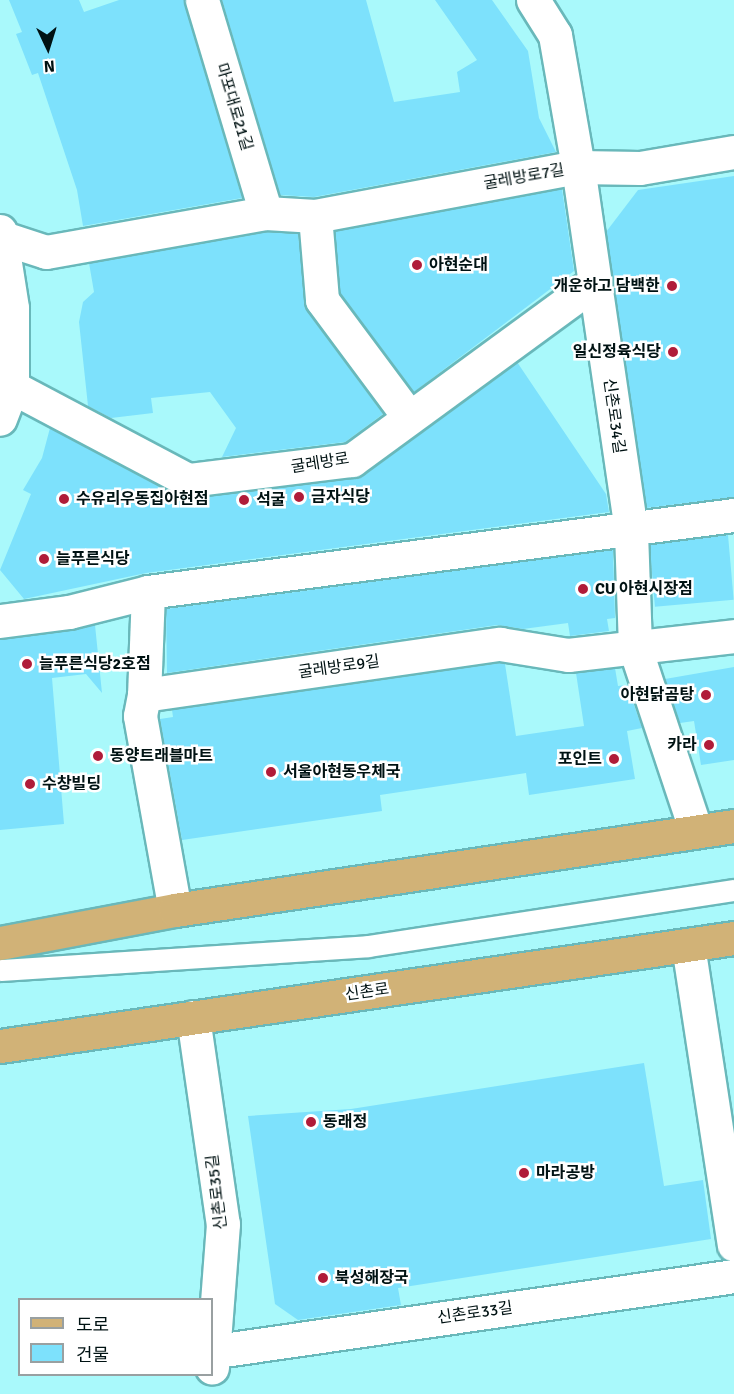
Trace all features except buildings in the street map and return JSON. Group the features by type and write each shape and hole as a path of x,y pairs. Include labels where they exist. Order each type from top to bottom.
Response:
{"main road":[{"path":"0,943 175,910 734,826"},
{"name":"신촌로","path":"0,1046 734,938"}],"street":[{"name":"마포대로21길","path":"202,0 266,213"},
{"name":"신촌로34길","path":"533,0 555,35 578,167 631,532 635,648 696,831"},
{"name":"굴레방로7길","path":"1,234 46,252 266,213 315,216 578,167 640,168 734,152"},
{"path":"315,216 322,300 409,417"},
{"path":"0,419 12,387 12,308 1,234"},
{"name":"굴레방로","path":"12,387 188,480 352,460 594,283"},
{"path":"0,621 69,612 147,592 631,532 734,515"},
{"path":"147,592 144,695 140,716 175,910"},
{"name":"굴레방로9길","path":"144,695 500,644 568,655 734,636"},
{"path":"688,945 726,1137 734,1244"},
{"name":"신촌로35길","path":"193,1017 223,1224 213,1351"},
{"name":"신촌로33길","path":"213,1364 734,1276"},
{"name":"신촌로35길","path":"203,1394 208,1376"}],"lane":[{"path":"0,970 368,946 734,890"}],"place":[{"name":"아현순대","path":"417,265"},
{"name":"개운하고 담백한","path":"672,286"},
{"name":"일신정육식당","path":"673,352"},
{"name":"금자식당","path":"299,497"},
{"name":"수유리우동집아현점","path":"64,499"},
{"name":"석굴","path":"244,500"},
{"name":"늘푸른식당","path":"44,559"},
{"name":"CU 아현시장점","path":"583,589"},
{"name":"늘푸른식당2호점","path":"27,664"},
{"name":"아현닭곰탕","path":"706,695"},
{"name":"카라","path":"709,745"},
{"name":"동양트래블마트","path":"98,756"},
{"name":"포인트","path":"614,759"},
{"name":"서울아현동우체국","path":"271,772"},
{"name":"수창빌딩","path":"30,784"},
{"name":"동래정","path":"311,1122"},
{"name":"마라공방","path":"524,1173"},
{"name":"북성해장국","path":"323,1278"}]}
